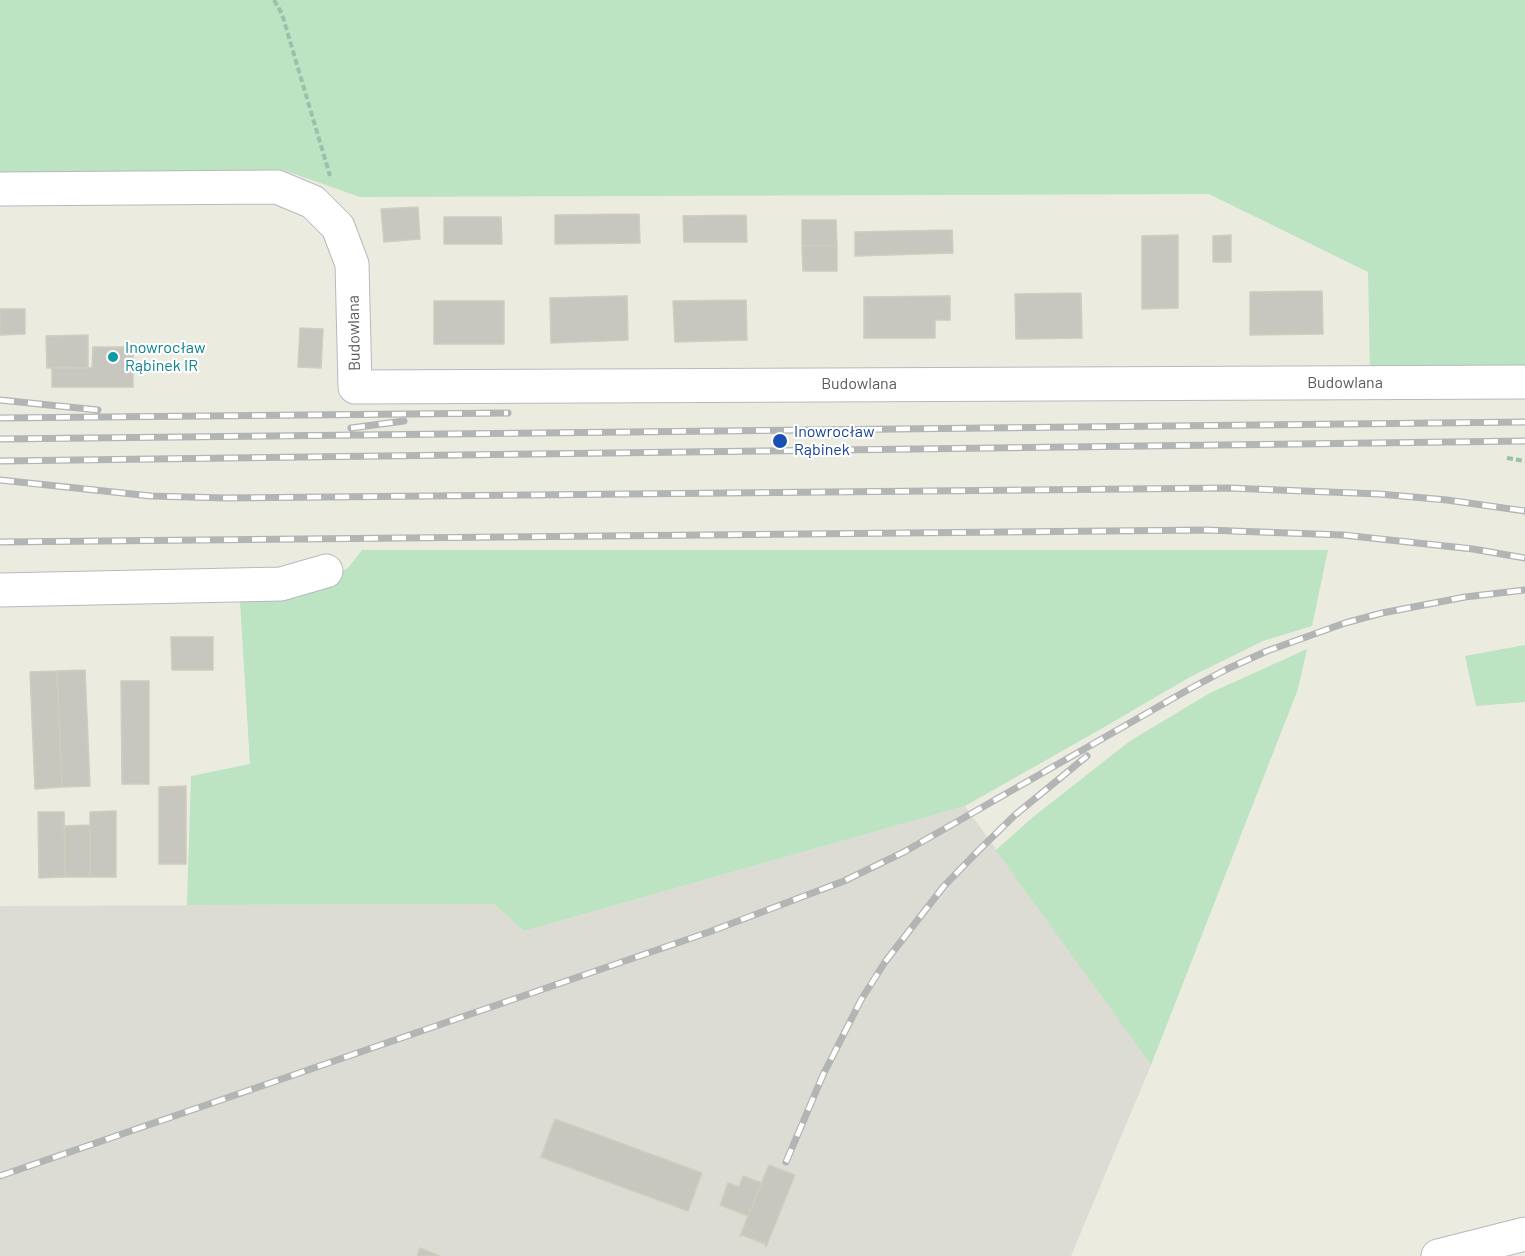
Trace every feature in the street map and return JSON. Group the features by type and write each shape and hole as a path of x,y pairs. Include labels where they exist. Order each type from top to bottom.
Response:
{"street":[{"path":"0,189 278,187 313,202 338,227"},
{"name":"Budowlana","path":"338,227 352,264 355,387 1525,382"},
{"path":"0,590 281,584 326,571"},
{"path":"1438,1256 1525,1234"}],"path":[{"path":"274,0 282,14 328,165 338,227"},
{"path":"1507,458 1525,461"}],"shaded area":[{"path":"965,806 1151,1065 1071,1256 0,1256 0,906 494,904 524,931"}],"green space":[{"path":"0,0 1525,0 1525,368 1370,371 1368,272 1209,194 360,197 283,170 0,174"},
{"path":"362,550 1328,550 1312,626 1263,641 1190,677 965,806 524,931 494,904 187,905 191,776 250,764 240,601 327,578 348,568"},
{"path":"1525,645 1525,702 1476,706 1465,656"},
{"path":"1307,649 1298,689 1151,1065 996,850 1033,817 1130,741 1210,693"}],"building":[{"path":"418,207 420,239 384,242 381,209"},
{"path":"639,214 640,243 555,244 555,215"},
{"path":"746,215 747,242 684,242 683,216"},
{"path":"444,217 501,217 502,244 444,244"},
{"path":"802,220 836,220 837,246 802,246"},
{"path":"952,230 953,253 855,256 855,232"},
{"path":"1178,235 1178,308 1142,309 1142,236"},
{"path":"1231,235 1231,262 1213,262 1213,236"},
{"path":"802,246 837,246 837,271 803,271"},
{"path":"1322,291 1323,334 1250,335 1250,292"},
{"path":"1081,293 1082,338 1016,339 1015,294"},
{"path":"627,296 628,340 551,343 550,298"},
{"path":"950,296 950,320 935,320 935,338 864,338 864,297"},
{"path":"746,300 747,340 675,342 673,301"},
{"path":"434,301 504,301 504,344 434,344"},
{"path":"0,309 25,309 25,334 0,335"},
{"path":"300,328 323,329 321,368 298,367"},
{"path":"88,335 88,368 47,368 46,336"},
{"name":"Inowrocław Rąbinek IR","path":"93,347 133,347 133,387 52,387 52,367 92,368"},
{"path":"171,637 213,637 213,670 172,670"},
{"path":"85,670 90,786 62,787 57,671"},
{"path":"57,671 62,787 35,789 30,672"},
{"path":"121,681 149,681 149,784 122,784"},
{"path":"186,786 186,864 159,864 159,787"},
{"path":"116,811 116,877 90,877 90,812"},
{"path":"38,812 64,812 65,877 39,878"},
{"path":"90,825 90,877 65,877 65,826"},
{"path":"555,1119 702,1173 688,1211 541,1157"},
{"path":"769,1165 795,1175 766,1247 765,1244 740,1236"},
{"path":"743,1176 762,1183 748,1216 720,1205 728,1183 739,1187"},
{"path":"420,1248 440,1256 417,1256"}],"railway":[{"path":"0,400 98,410"},
{"path":"0,418 508,413"},
{"path":"351,428 404,421"},
{"path":"0,439 1525,422"},
{"path":"0,461 1525,441"},
{"path":"0,480 151,496 226,498 1229,488 1379,494 1447,500 1525,511"},
{"path":"0,542 1206,530 1343,535 1473,549 1525,558"},
{"path":"0,1176 709,932 844,881 904,852 1184,692 1267,651 1345,623 1382,613 1465,597 1525,590"},
{"path":"786,1162 823,1075 861,1000 885,962 944,886 979,850 1015,815 1087,756"}],"place":[{"name":"Inowrocław Rąbinek IR","path":"113,357"},
{"name":"Inowrocław Rąbinek","path":"780,441"}]}
